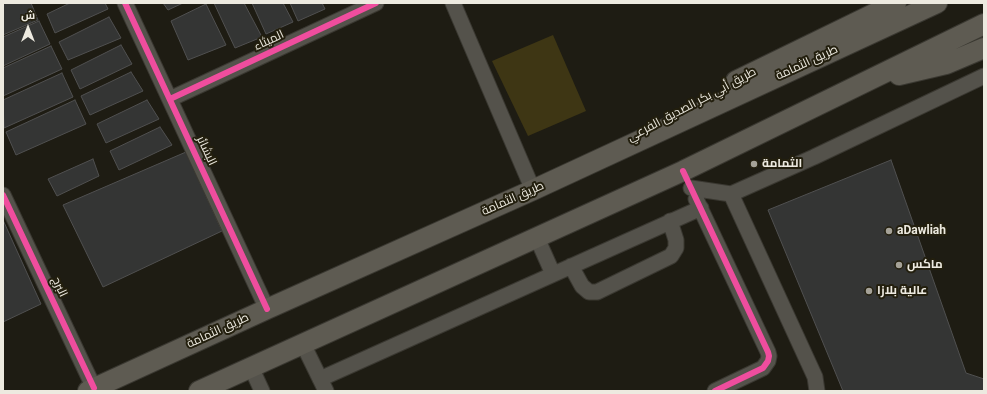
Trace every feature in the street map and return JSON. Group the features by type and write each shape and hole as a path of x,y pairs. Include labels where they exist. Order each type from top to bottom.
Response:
{"main road":[{"name":"طريق أبي بكر الصديق الفرعي","path":"533,190 726,86 896,3"},
{"name":"طريق الثمامة","path":"91,389 533,190 937,3"},
{"path":"207,389 251,367 537,238 687,179 866,82 984,24"},
{"path":"866,82 946,64 984,48"}],"street":[{"name":"البشائر","path":"125,3 267,309"},
{"name":"الميثاء","path":"170,99 376,3"},
{"path":"453,3 533,190"},
{"path":"687,179 731,194 814,157 984,76"},
{"path":"687,179 769,356 768,361 763,368 734,387 715,391"},
{"path":"731,194 815,377 817,391"},
{"name":"البرج","path":"3,195 91,389"},
{"path":"303,344 323,385 553,274 701,208"},
{"path":"571,266 582,286 589,292 597,292 671,256 676,248 676,240 670,221"},
{"path":"537,238 553,274"},
{"path":"251,367 262,391"}],"shaded area":[{"path":"553,35 586,111 528,136 492,61"}],"building":[{"path":"3,3 31,3 38,20 3,35"},
{"path":"70,3 105,3 108,9 55,33 47,14"},
{"path":"163,3 183,3 168,10"},
{"path":"214,3 244,3 262,37 235,48"},
{"path":"252,3 283,3 293,22 266,34"},
{"path":"290,3 322,3 325,9 298,21"},
{"path":"206,4 226,45 188,60 171,21"},
{"path":"109,17 121,38 68,60 59,42"},
{"path":"39,21 50,44 3,66 3,37"},
{"path":"121,45 132,64 80,89 71,70"},
{"path":"51,46 62,69 3,96 3,68"},
{"path":"131,72 143,91 90,115 81,96"},
{"path":"62,73 73,97 4,128 3,100"},
{"path":"75,100 86,124 16,155 6,132"},
{"path":"147,100 159,119 106,143 97,124"},
{"path":"160,127 172,145 119,170 110,151"},
{"path":"186,152 222,231 103,287 63,205"},
{"path":"93,159 99,176 57,196 48,179"},
{"name":"عالية بلازا","path":"891,160 966,373 984,379 984,391 843,391 768,210"},
{"path":"3,220 41,304 3,322"}],"cycle path":[{"path":"125,3 267,309"},
{"path":"170,99 376,3"},
{"path":"683,171 769,356 768,361 763,368 715,391"},
{"path":"3,195 94,388"}],"place":[{"name":"الثمامة","path":"754,164"},
{"name":"aDawliah","path":"889,231"},
{"name":"ماكس","path":"899,265"},
{"name":"عالية بلازا","path":"869,291"}]}
